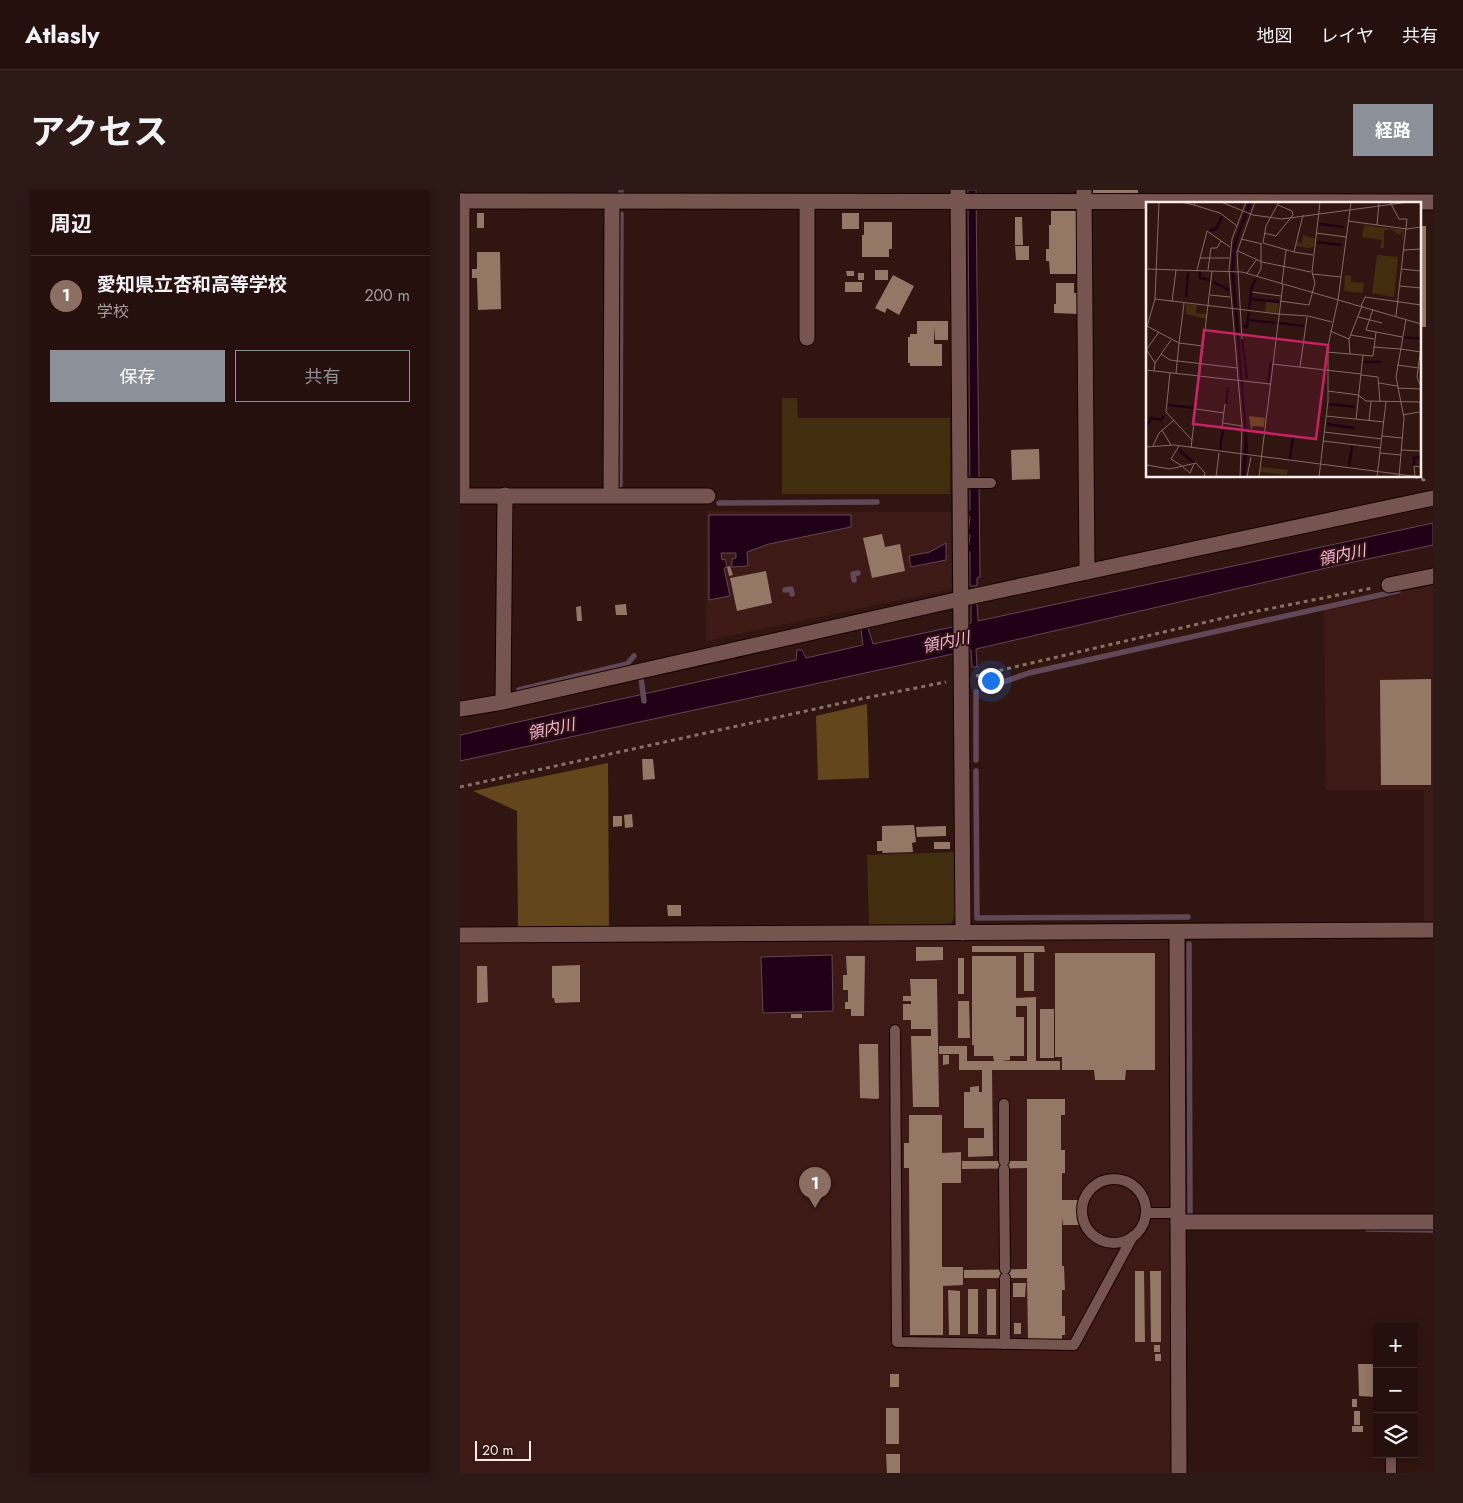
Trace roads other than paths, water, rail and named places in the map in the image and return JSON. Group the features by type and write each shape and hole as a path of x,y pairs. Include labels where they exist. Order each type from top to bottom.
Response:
{"street":[{"path":"1084,196 1087,572"},
{"path":"708,496 462,496 461,201 807,202 960,198 980,202 1084,196 1274,196 1433,202"},
{"path":"960,198 963,483 960,600 963,933"},
{"path":"611,495 612,202"},
{"path":"807,202 808,338"},
{"path":"502,702 504,496"},
{"path":"460,709 502,702 1087,572 1433,498"},
{"path":"1388,585 1433,576"},
{"path":"460,935 1433,930"},
{"path":"1177,932 1179,1473"},
{"path":"1178,1218 1433,1222"}],"lane":[{"path":"963,483 991,483"},
{"path":"895,1030 897,1342 1074,1345 1134,1236"},
{"path":"1004,1104 1005,1344"},
{"path":"1121,1179 1130,1182 1137,1188 1146,1204 1146,1213 1140,1230 1134,1236 1126,1241 1108,1242 1099,1239 1086,1226 1083,1208 1089,1192 1096,1185 1104,1180 1121,1179"},
{"path":"1146,1213 1178,1218"},
{"path":"1391,1458 1391,1473"}],"water":[{"path":"968,190 976,190 980,577 977,578 977,586 970,586 970,552 968,551 970,517 968,516 968,510 970,510"},
{"path":"709,515 851,515 851,527 769,544 747,552 748,566 732,567 732,559 736,558 736,553 721,553 722,560 725,559 727,567 724,568 730,596 709,600"},
{"name":"領内川","path":"1433,523 1433,545 976,649 977,667 972,667 971,650 460,761 460,735 796,660 797,650 802,650 806,658 863,645 861,629 868,628 873,644 971,623 971,603 977,604 978,621"},
{"path":"946,543 946,560 911,567 909,556 930,552"},
{"path":"832,955 833,1011 763,1013 761,957"}],"waterway":[{"path":"620,485 621,214"},
{"path":"719,503 877,502"},
{"path":"854,580 853,574 858,573"},
{"path":"785,590 791,589 792,594"},
{"path":"983,689 1029,673 1398,591"},
{"path":"519,690 627,664 634,656"},
{"path":"641,678 644,701"},
{"path":"976,692 976,760"},
{"path":"976,771 977,918 1188,917"},
{"path":"1189,944 1190,1215"},
{"path":"1367,1229 1433,1230"}],"place":[{"name":"愛知県立杏和高等学校","path":"815,1208"}]}
